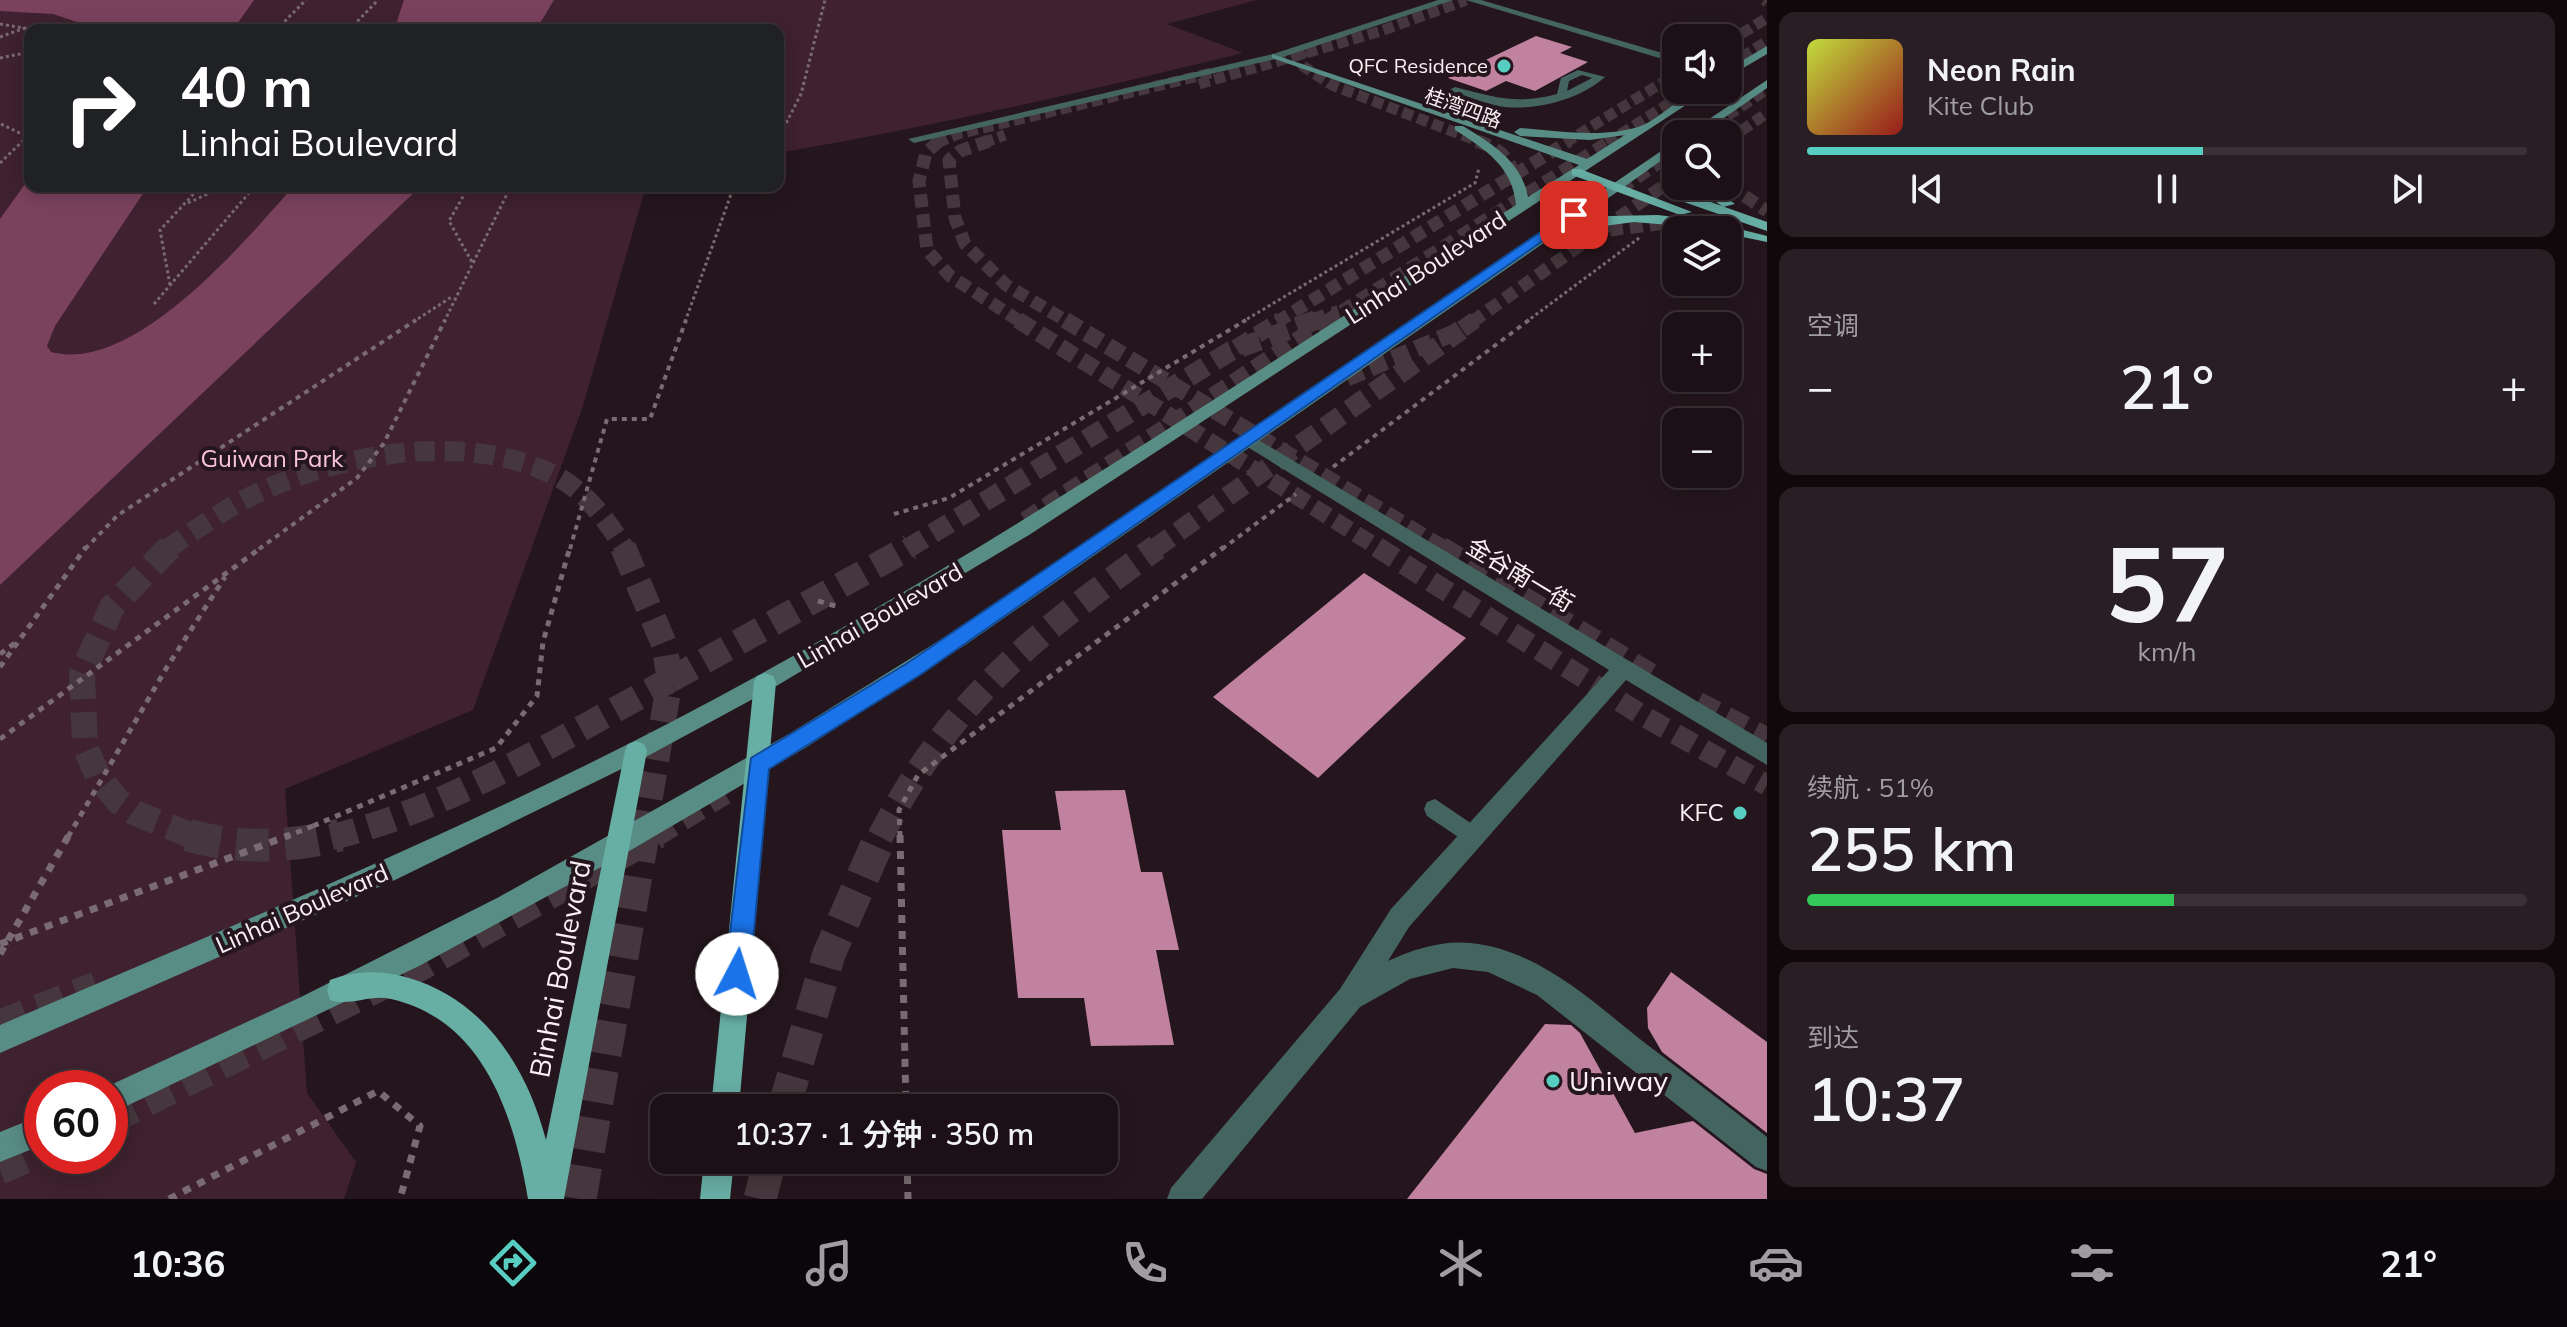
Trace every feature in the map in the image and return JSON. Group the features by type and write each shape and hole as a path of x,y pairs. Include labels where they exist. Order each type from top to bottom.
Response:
{"main road":[{"path":"1742,65 1767,49"},
{"name":"桂湾四路","path":"1276,56 1422,106 1465,126"},
{"name":"桂湾四路","path":"1276,56 1307,72 1766,233"},
{"path":"1713,120 1767,83"},
{"name":"Linhai Boulevard","path":"0,1039 325,900 636,751 765,682 878,619 1022,530 1681,104"},
{"path":"1465,126 1560,136 1590,136 1643,128"},
{"path":"1465,126 1510,167 1523,194 1523,206"},
{"name":"Linhai Boulevard","path":"128,1091 340,990 620,843 759,764 913,669 1662,155"},
{"path":"1720,200 1766,233"},
{"path":"1552,229 1607,218 1658,217 1766,233"},
{"path":"726,1094 765,682"},
{"name":"Binhai Boulevard","path":"549,1199 636,751"},
{"path":"340,990 386,985 423,996 454,1014 488,1042 519,1096 537,1157 543,1199"},
{"path":"0,1147 24,1137"},
{"path":"715,1199 718,1174"}],"street":[{"path":"914,139 1083,103 1276,56 1448,0"},
{"path":"1471,0 1662,56"},
{"name":"金谷南一街","path":"1247,439 1767,755"},
{"path":"1182,1199 1350,999 1400,918 1624,668"},
{"path":"1350,999 1392,970 1424,960 1460,956 1487,959 1531,977 1568,1000 1767,1156"}],"lane":[{"path":"1422,106 1455,90 1516,104 1545,101 1562,94"},
{"path":"1435,809 1473,837"}],"path":[{"path":"284,22 306,0"},
{"path":"355,24 378,0"},
{"path":"784,127 801,94 825,0"},
{"path":"0,24 24,27"},
{"path":"0,37 24,28"},
{"path":"0,58 24,53"},
{"path":"1,124 24,134"},
{"path":"0,163 24,141"},
{"path":"894,514 949,498 1475,183 1479,165"},
{"path":"170,285 160,230 195,192"},
{"path":"183,205 212,192"},
{"path":"154,304 250,192"},
{"path":"466,192 449,221 472,263"},
{"path":"0,739 334,495 370,463 384,443 508,192"},
{"path":"0,944 313,826 496,748 537,696 543,642 607,419 650,419 732,192"},
{"path":"906,1094 899,810 918,775 1643,235"},
{"path":"0,667 92,539 118,515 454,296"},
{"path":"0,954 167,667 228,573"},
{"path":"818,601 839,607"},
{"path":"0,654 19,641"},
{"path":"169,1199 378,1091 420,1126 400,1199"},
{"path":"907,1174 908,1199"}],"green space":[{"name":"Guiwan Park","path":"110,0 1257,0 1167,24 1243,53 1012,107 784,152 784,24 24,24 24,192 644,192 583,406 473,710 285,789 307,1093 356,1162 344,1199 0,1199 0,11"}],"shaded area":[{"path":"0,0 254,0 237,24 83,24 53,14 0,11"},
{"path":"404,0 554,0 540,24 396,24"},
{"path":"24,185 24,192 144,192 55,326 47,346 51,352 83,354 117,343 151,324 184,299 217,269 289,192 415,192 0,585 0,219"}],"building":[{"name":"QFC Residence","path":"1536,36 1572,47 1560,53 1588,62 1535,91 1506,81 1486,91 1448,78"},
{"path":"1364,573 1466,638 1318,778 1213,697"},
{"path":"1125,790 1141,872 1162,872 1179,950 1156,950 1174,1045 1091,1046 1084,998 1018,998 1002,830 1061,830 1055,791"},
{"path":"1671,972 1767,1042 1767,1133 1662,1052 1648,1028 1647,1008"},
{"name":"Uniway","path":"1545,1024 1571,1025 1580,1033 1635,1133 1693,1121 1754,1169 1767,1174 1767,1199 1407,1199"}],"tunnel":[{"path":"1301,54 1381,31 1466,0"},
{"path":"1742,33 1767,18"},
{"path":"1742,57 1767,41"},
{"path":"1301,54 1305,51"},
{"path":"1199,84 1301,54"},
{"path":"1301,54 1303,66 1332,85 1483,143"},
{"path":"937,143 958,134 1211,73"},
{"path":"1565,143 1662,83"},
{"path":"1722,120 1767,89"},
{"path":"1607,143 1668,104"},
{"path":"1742,130 1767,113"},
{"path":"983,143 1005,135"},
{"path":"939,141 926,153 919,181 927,250 950,276 1021,322"},
{"path":"989,141 960,151 949,160 955,218 965,244 1006,285 1068,322"},
{"path":"1477,141 1494,148 1506,158 1512,169 1508,179"},
{"path":"1508,179 1569,141"},
{"path":"1325,322 1610,141"},
{"path":"1620,189 1662,160"},
{"path":"1277,322 1508,179"},
{"path":"1472,322 1662,187"},
{"path":"1742,194 1767,211"},
{"path":"1610,230 1662,223"},
{"path":"1313,321 1339,313"},
{"path":"1018,320 1176,420"},
{"path":"1065,320 1202,403"},
{"path":"1236,348 1281,320"},
{"path":"1202,403 1328,320"},
{"path":"1347,378 1461,330 1475,320"},
{"path":"907,549 1231,351 1313,321"},
{"path":"1154,549 1461,330"},
{"path":"1176,420 1202,403"},
{"path":"1202,403 1444,549"},
{"path":"1025,520 1176,420"},
{"path":"1176,420 1380,549"},
{"path":"170,547 238,503 273,486 352,461 437,451 478,453 518,461 554,475 585,498 603,517 625,549"},
{"path":"170,547 112,607 82,674 85,747 98,776 118,801 135,813 194,837"},
{"path":"623,547 664,644 670,680"},
{"path":"670,680 910,547"},
{"path":"881,836 907,788 936,746 999,673 1072,610 1157,547"},
{"path":"1377,547 1645,717 1767,785"},
{"path":"1441,547 1653,675"},
{"path":"335,836 417,810 461,791 670,680"},
{"path":"643,837 670,680"},
{"path":"1698,702 1767,738"},
{"path":"655,837 725,794"},
{"path":"188,835 194,837"},
{"path":"335,836 340,835"},
{"path":"580,1199 643,835"},
{"path":"128,1112 422,967 658,835"},
{"path":"194,837 226,843 264,845 335,836"},
{"path":"788,1094 829,954 881,836"},
{"path":"0,1023 96,985"},
{"path":"0,1171 24,1161"},
{"path":"760,1199 766,1174"}],"place":[{"name":"QFC Residence","path":"1504,66"},
{"name":"KFC","path":"1740,813"},
{"name":"Uniway","path":"1553,1081"}],"route":[{"path":"737,974 759,764 913,669 1574,215"}]}
